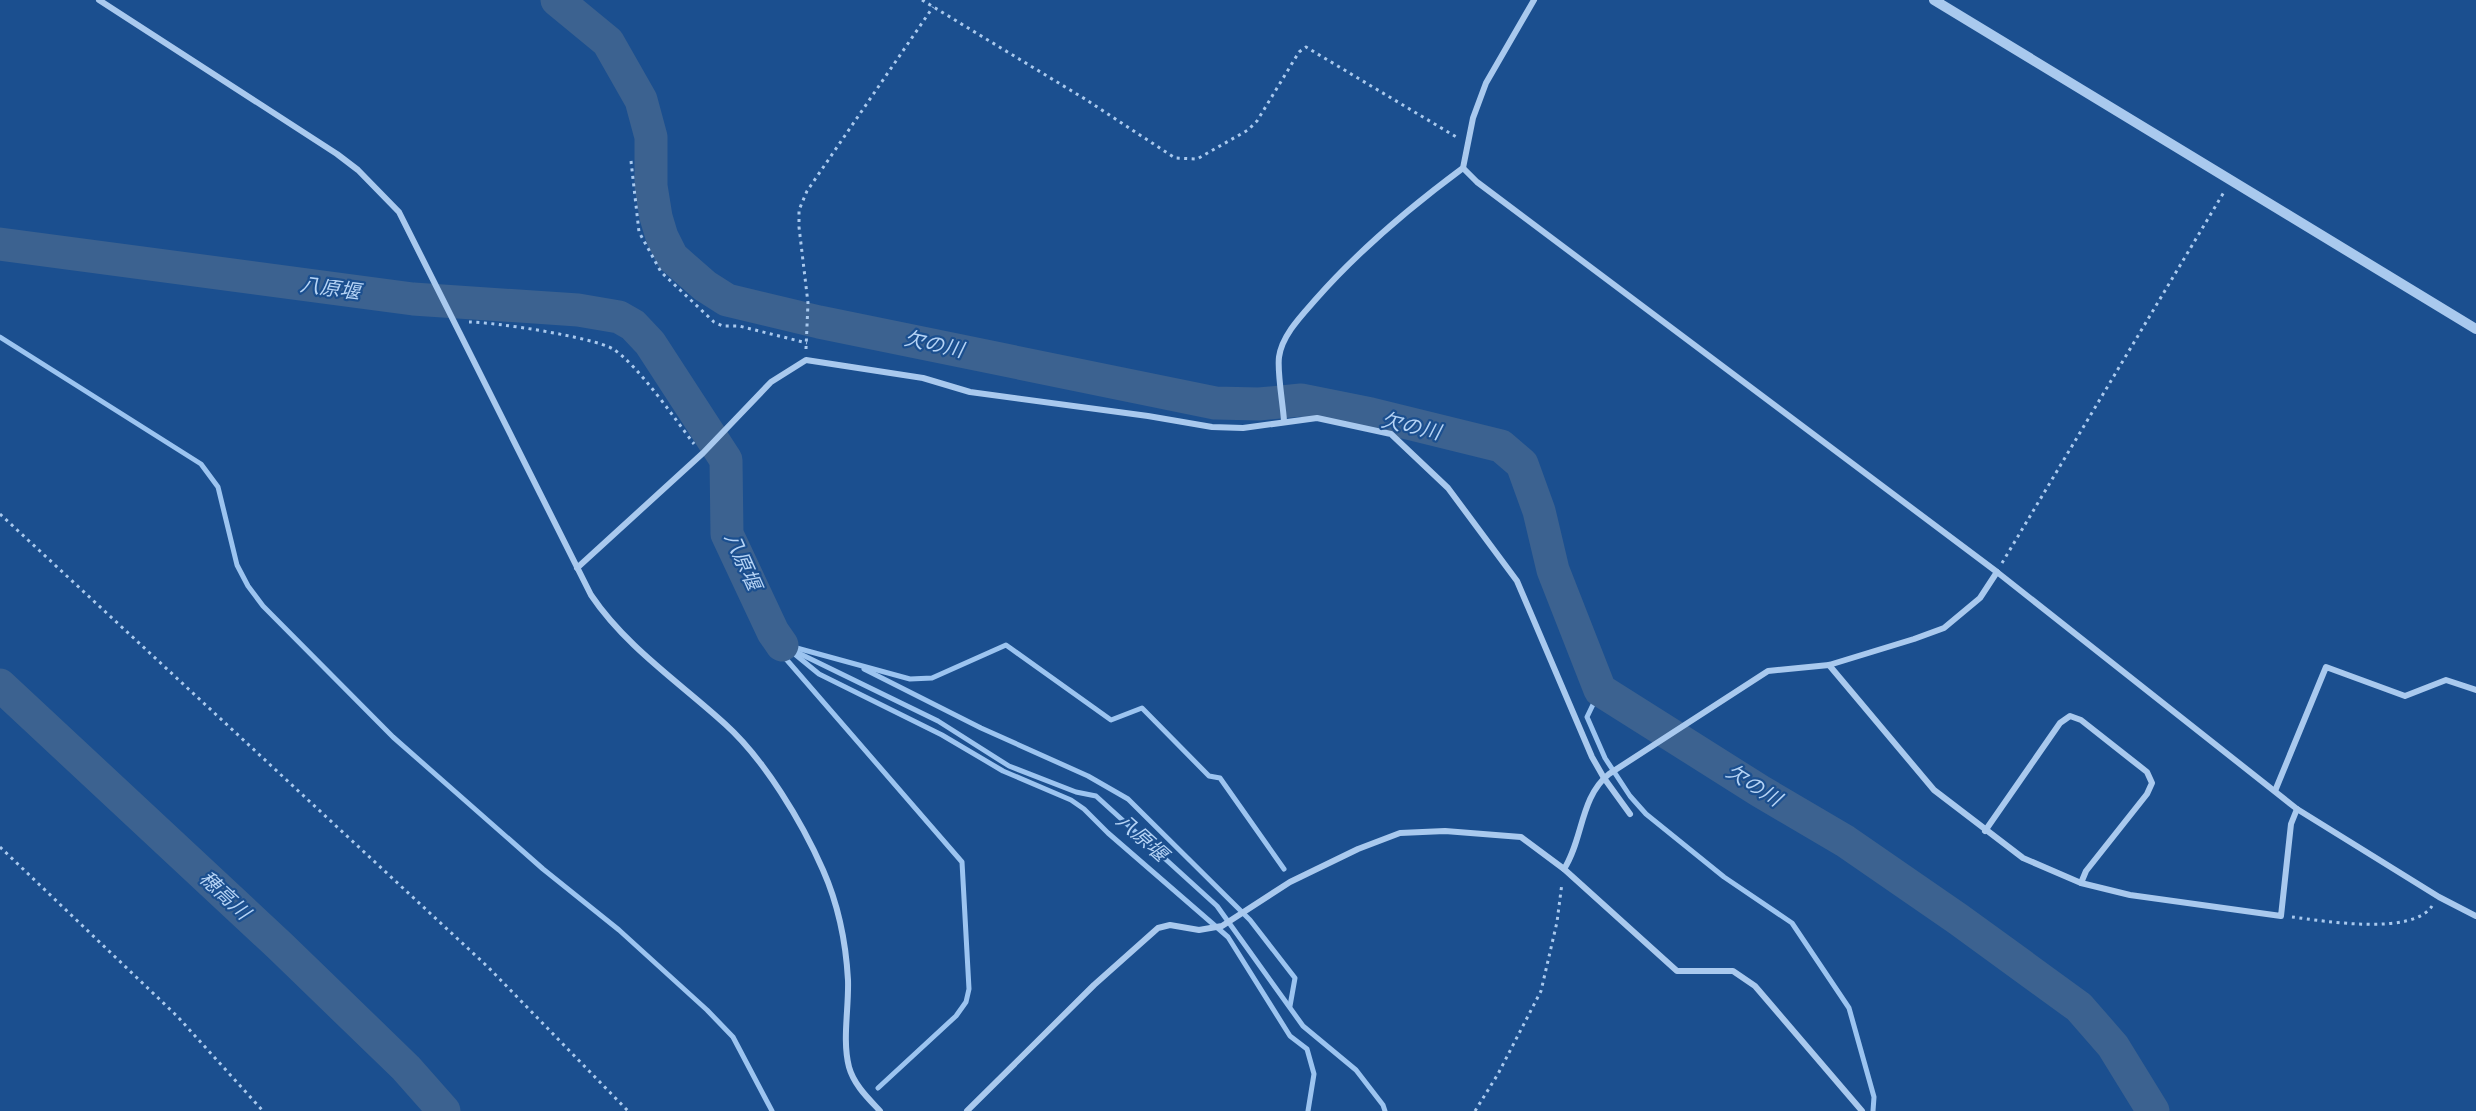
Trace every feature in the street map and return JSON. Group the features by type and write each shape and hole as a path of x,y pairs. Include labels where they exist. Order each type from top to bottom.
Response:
{"street":[{"path":"99,0 358,170 399,212 591,595 616,628 751,750 772,778 797,821 823,870 838,917 848,980 849,1066 863,1093 880,1111"},
{"path":"1284,421 1278,359 1281,348 1303,314 1345,265 1382,231 1463,168 1467,144 1486,83 1534,0"},
{"path":"1934,0 2476,329"},
{"path":"1463,168 1477,182 1997,572 2297,809 2439,897 2476,916"},
{"path":"577,568 704,453 771,382 806,360 923,378 970,393 1148,416 1212,427 1243,428 1317,418 1391,434 1449,488 1517,581 1592,758 1630,814"},
{"path":"1564,869 1571,858 1594,789 1606,776 1768,671 1829,665 1944,628 1980,598 1997,572"},
{"path":"1829,665 1934,790 2022,858 2081,883 2130,895 2281,916 2291,824 2297,809"},
{"path":"2275,791 2326,666 2405,696 2446,680 2476,690"},
{"path":"1985,831 2060,723 2070,716 2080,720 2147,772 2152,783 2147,794 2086,871 2081,883"},
{"path":"967,1111 1094,985 1158,928 1170,925 1199,930 1222,926 1290,882 1358,849 1400,833 1419,831 1521,837 1564,869 1677,970 1732,971 1755,986 1862,1111"}],"path":[{"path":"922,0 1174,158 1197,159 1248,130 1257,121 1299,52 1306,47 1467,144"},
{"path":"808,335 808,303 799,210 807,191 933,6"},
{"path":"632,161 639,232 661,272 668,280 714,322 723,326 740,326 807,343"},
{"path":"1997,572 2232,179"},
{"path":"454,319 545,333 612,348 624,358 704,453"},
{"path":"0,514 488,967 628,1111"},
{"path":"0,847 177,1016 263,1111"},
{"path":"1475,1111 1498,1074 1541,991 1557,922 1564,869"},
{"path":"2281,916 2352,924 2398,923 2416,920 2429,911 2439,897"}],"waterway":[{"name":"欠の川","path":"557,0 608,42 641,100 651,137 651,186 656,217 662,237 672,257 705,286 727,300 819,322 1215,403 1259,404 1301,400 1371,414 1501,446 1522,464 1539,511 1553,570 1600,690 1760,791 1845,841 2079,1007 2113,1046 2153,1111"},
{"name":"八原堰","path":"0,244 413,299 578,310 619,317 633,325 650,343 726,460 727,534 773,632 782,645"},
{"path":"0,337 201,464 218,487 237,565 248,586 263,606 393,737 543,869 619,930 707,1010 733,1037 772,1111"},
{"name":"八原堰","path":"782,645 938,721 1009,766 1076,792 1096,796 1217,906 1303,1026 1356,1070 1383,1105 1385,1111"},
{"path":"782,645 786,659 962,862 969,989 966,1002 956,1016 878,1088"},
{"path":"793,647 910,679 932,678 1006,645 1111,720 1142,708 1209,776 1220,778 1284,869"},
{"path":"791,651 819,674 942,735 1003,771 1071,800 1228,937 1290,1036 1307,1049 1314,1074 1308,1111"},
{"path":"864,669 981,728 1088,776 1128,799 1250,920 1295,978 1290,1006"},
{"name":"穂高川","path":"0,685 280,946 406,1068 444,1111"},
{"path":"1600,690 1587,717 1605,758 1630,796 1646,814 1724,877 1792,923 1849,1008 1874,1097 1873,1111"}]}
